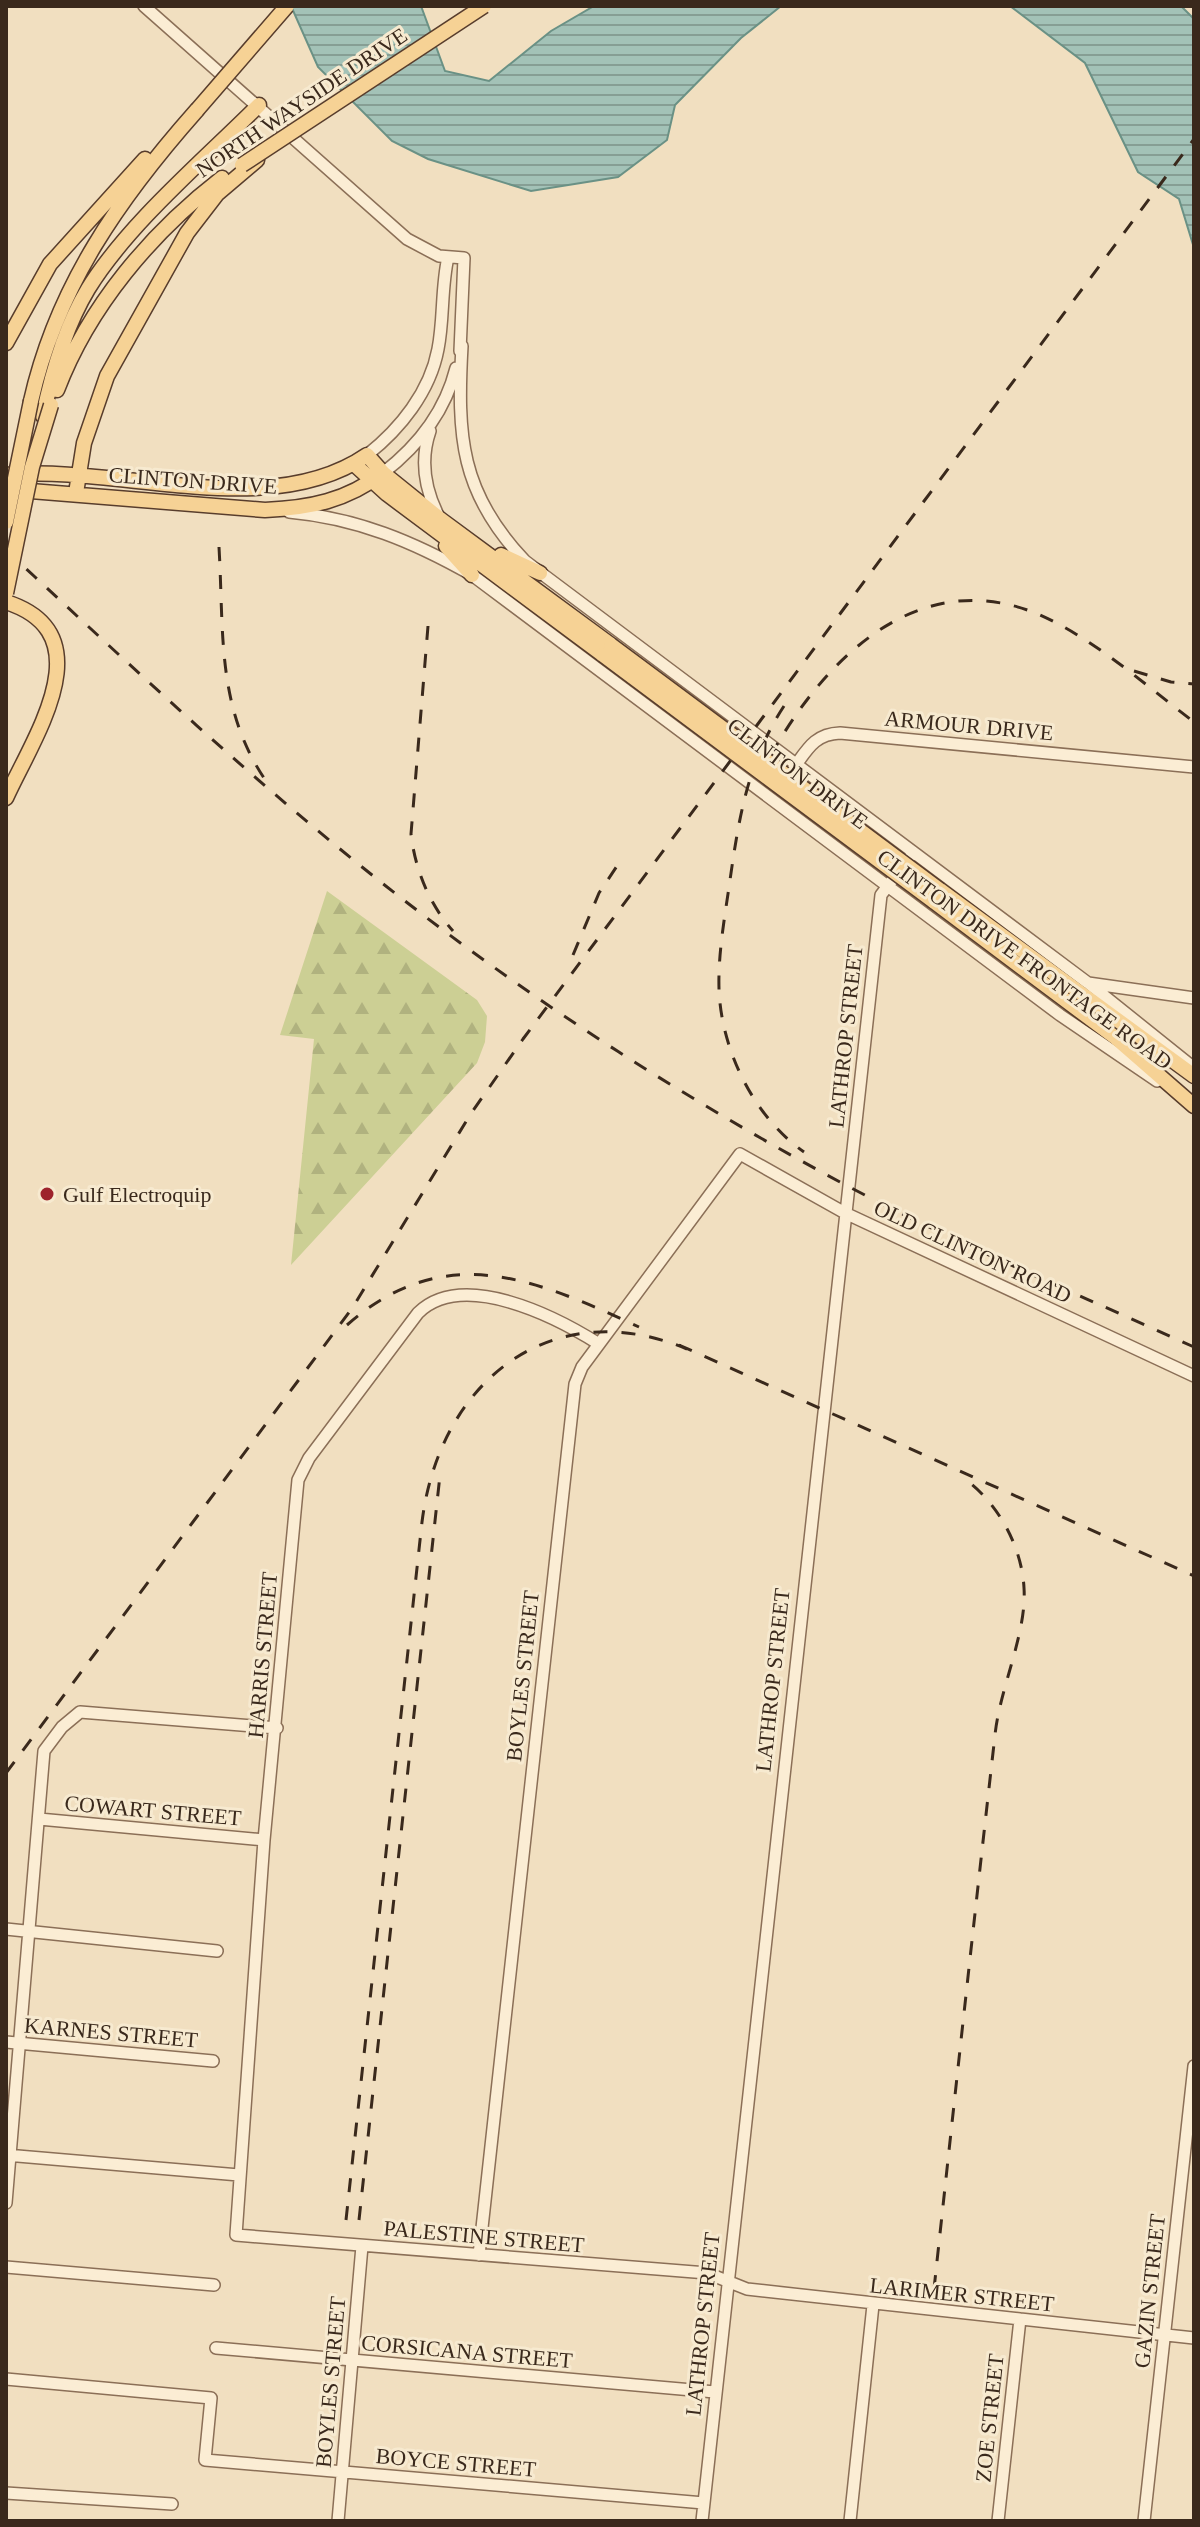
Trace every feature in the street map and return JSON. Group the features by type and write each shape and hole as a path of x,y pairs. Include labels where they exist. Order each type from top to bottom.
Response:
{"main road":[{"name":"NORTH WAYSIDE DRIVE","path":"6,593 43,404 47,340 81,265 123,199 287,6"},
{"name":"NORTH WAYSIDE DRIVE","path":"6,522 43,404 85,333 136,260 190,204 281,139 484,6"},
{"path":"43,404 68,331 96,276 123,242 259,105"},
{"path":"6,343 36,285 66,244 135,168 182,127"},
{"path":"76,493 98,399 156,285 208,205 243,168"},
{"name":"CLINTON DRIVE","path":"6,475 247,486 301,483 337,473 360,459 421,519 607,650 936,895 1194,1076"},
{"name":"CLINTON DRIVE","path":"6,489 265,510 306,508 327,503 377,477"},
{"name":"CLINTON DRIVE","path":"377,477 462,535 607,650"},
{"path":"104,496 106,478"},
{"path":"245,508 247,486"},
{"path":"421,519 472,575"},
{"path":"462,535 540,573"},
{"path":"6,602 23,608 43,623 55,644 59,666 55,687 6,798"},
{"name":"CLINTON DRIVE","path":"936,895 1116,1038 1193,1105"}],"street":[{"path":"144,6 407,239 433,254 464,258 462,346 455,374 434,420 426,450 425,481 440,519"},
{"path":"360,459 398,426 416,402 431,370 438,352 448,257"},
{"name":"CLINTON DRIVE FRONTAGE ROAD","path":"462,346 459,423 467,468 495,527 540,573 1088,983 1194,1068"},
{"path":"377,477 418,442 434,420"},
{"name":"CLINTON DRIVE FRONTAGE ROAD","path":"265,510 315,515 374,528 422,546 472,575 1060,1015 1193,1105"},
{"name":"ARMOUR DRIVE","path":"772,798 815,739 824,734 840,733 1194,767"},
{"name":"LATHROP STREET","path":"702,2521 881,895 913,853"},
{"path":"1088,983 1194,998"},
{"name":"OLD CLINTON ROAD","path":"740,1154 845,1213 1194,1376"},
{"name":"BOYLES STREET","path":"479,2255 573,1393 582,1367 740,1154"},
{"name":"HARRIS STREET","path":"236,2235 264,1840 300,1472 418,1313 431,1302 452,1297 506,1301 547,1315 599,1344"},
{"path":"6,2203 12,2043 28,1931 44,1751 62,1727 80,1712 277,1728"},
{"name":"COWART STREET","path":"39,1819 264,1840"},
{"path":"6,1929 217,1951"},
{"name":"KARNES STREET","path":"12,2043 213,2061"},
{"name":"GAZIN STREET","path":"1144,2521 1194,2066"},
{"path":"8,2155 239,2175"},
{"name":"PALESTINE STREET","path":"236,2235 707,2273 727,2281"},
{"name":"BOYLES STREET","path":"338,2521 362,2246"},
{"path":"6,2267 214,2285"},
{"name":"LARIMER STREET","path":"727,2281 747,2289 873,2305 1194,2338"},
{"path":"850,2521 873,2305"},
{"name":"ZOE STREET","path":"998,2521 1020,2319"},
{"name":"CORSICANA STREET","path":"216,2348 715,2392"},
{"name":"BOYCE STREET","path":"6,2379 211,2398 205,2460 704,2503"},
{"path":"6,2493 172,2504"}],"green space":[{"path":"327,891 477,1000 487,1016 485,1042 477,1063 291,1265 314,1039 280,1035"}],"water":[{"path":"291,6 421,6 445,71 489,81 551,31 594,6 781,6 741,38 675,105 667,140 618,177 531,191 428,159 392,141 318,67"},
{"path":"1010,6 1181,6 1194,19 1194,248 1179,199 1138,172 1085,63"}],"railway":[{"path":"6,1773 353,1307 470,1115 523,1039 1194,139"},
{"path":"219,547 223,639 230,697 238,726 266,781"},
{"path":"6,550 304,819 430,920 576,1024 658,1077 827,1175 963,1243 1194,1347"},
{"path":"758,780 779,740 805,702 835,667 869,637 907,615 948,602 993,602 1040,615 1061,625 1139,678 1194,722"},
{"path":"428,626 411,834 424,886 453,931"},
{"path":"1134,671 1171,682 1194,684"},
{"path":"784,706 762,748 747,790 722,934 719,989 726,1035 744,1080 770,1120 804,1152"},
{"path":"573,955 599,893 619,863"},
{"path":"347,1325 383,1298 419,1282 455,1275 491,1276 527,1283 563,1294 639,1327"},
{"path":"346,2220 422,1522 433,1472 451,1428 477,1391 510,1362 547,1342 590,1332 637,1334 687,1349"},
{"path":"679,1345 1194,1576"},
{"path":"359,2220 440,1475"},
{"path":"934,2289 995,1735 1024,1605 1019,1557 1006,1527 988,1500 965,1479"}],"place":[{"name":"Gulf Electroquip","path":"47,1194"}]}
